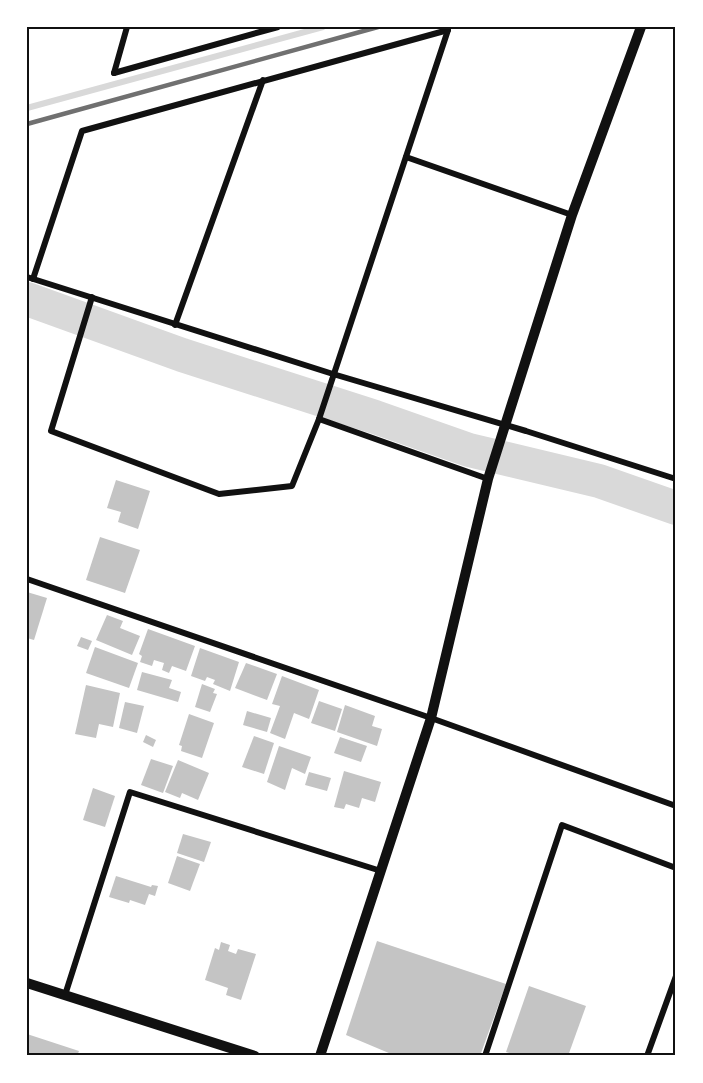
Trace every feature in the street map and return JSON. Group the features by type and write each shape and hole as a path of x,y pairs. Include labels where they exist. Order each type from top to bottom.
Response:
{"street":[{"path":"127,27 114,73 278,27"},
{"path":"320,1056 431,718 488,479 572,215 642,27"},
{"path":"92,297 51,431 219,494 292,486 319,419 333,374 447,30 82,131 30,278 92,297 175,325 333,374 505,426 526,431 676,479"},
{"path":"175,325 263,80"},
{"path":"406,157 572,215"},
{"path":"319,419 488,479"},
{"path":"27,579 431,718 676,806"},
{"path":"65,995 130,792 381,871"},
{"path":"485,1056 562,825 676,867"},
{"path":"647,1056 676,976"},
{"path":"27,983 255,1056"}],"building":[{"path":"116,480 150,491 138,529 118,522 121,512 107,508"},
{"path":"100,537 140,550 125,593 86,580"},
{"path":"27,592 47,598 34,640 27,638"},
{"path":"107,615 123,621 120,628 140,636 132,655 96,640"},
{"path":"148,629 195,646 186,671 172,666 169,673 162,670 164,663 154,660 152,666 140,662 142,656 139,654"},
{"path":"81,637 92,641 88,650 77,646"},
{"path":"95,647 138,663 129,688 86,673"},
{"path":"200,648 239,662 230,691 213,684 215,680 207,677 205,681 191,676"},
{"path":"246,663 277,674 267,700 235,688"},
{"path":"142,672 172,680 169,688 181,692 178,702 137,690"},
{"path":"282,676 319,690 309,719 294,713 285,739 270,733 280,706 272,704"},
{"path":"202,684 215,689 213,693 217,694 210,712 195,707"},
{"path":"86,685 120,693 113,727 99,724 96,738 75,734"},
{"path":"319,701 342,709 335,731 311,723"},
{"path":"125,702 144,706 137,733 119,728"},
{"path":"345,705 375,716 372,726 382,729 377,746 337,732"},
{"path":"247,711 271,718 267,732 243,725"},
{"path":"189,714 214,723 202,758 181,751 182,746 179,745"},
{"path":"146,735 156,740 153,747 143,742"},
{"path":"254,736 274,743 264,774 242,767"},
{"path":"340,737 367,746 361,762 334,753"},
{"path":"279,746 311,757 305,774 292,768 285,790 267,782"},
{"path":"151,759 173,766 163,793 141,785"},
{"path":"178,760 209,773 198,800 182,793 180,798 165,792"},
{"path":"344,771 381,782 375,802 362,798 359,808 346,804 344,809 334,807"},
{"path":"309,772 331,778 327,791 305,785"},
{"path":"93,788 115,796 105,827 83,820"},
{"path":"183,834 211,842 204,862 177,853"},
{"path":"177,856 200,864 190,891 168,883"},
{"path":"116,876 151,887 152,885 158,886 155,896 149,894 145,905 109,897"},
{"path":"377,941 506,984 480,1056 396,1056 346,1035"},
{"path":"221,942 230,945 228,951 236,954 238,949 256,954 241,1000 226,995 228,988 205,980 215,948 219,950"},
{"path":"529,986 586,1006 568,1056 518,1056 506,1052"},
{"path":"27,1034 79,1051 77,1056 27,1056"}],"waterway":[{"path":"27,108 323,27"},
{"path":"27,299 182,355 469,450 599,481 676,508"}],"railway":[{"path":"27,124 378,27"}]}
